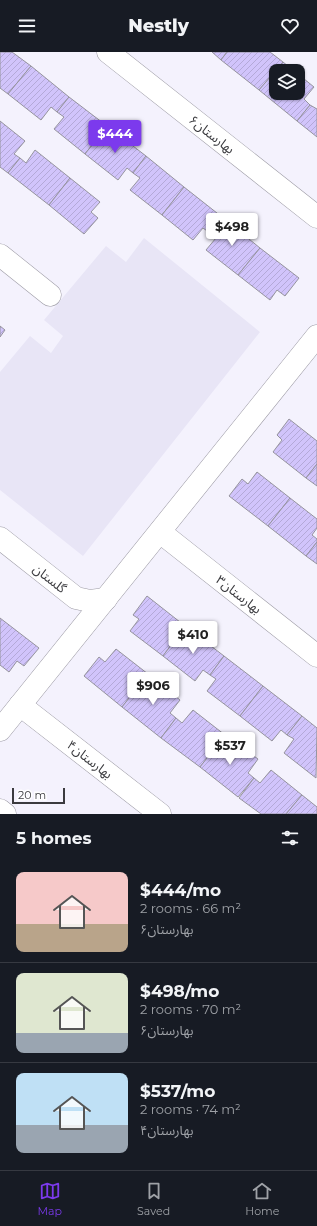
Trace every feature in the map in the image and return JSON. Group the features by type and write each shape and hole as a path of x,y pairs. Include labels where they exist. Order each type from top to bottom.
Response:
{"street":[{"name":"بهارستان۶","path":"108,52 317,217"},
{"path":"0,255 50,294"},
{"path":"0,730 160,532 310,358 317,336"},
{"name":"بهارستان۳","path":"160,532 317,656"},
{"name":"گلستان","path":"0,538 76,598 90,602 106,600"},
{"name":"بهارستان۴","path":"20,705 160,814"},
{"path":"0,810 5,814"}],"shaded area":[{"path":"144,238 260,332 83,556 0,490 0,372 30,336 51,353 63,336 44,320 106,246 126,262"}],"building":[{"path":"0,52 12,52 31,66 8,94 0,88"},
{"path":"212,52 227,52 221,60"},
{"path":"227,52 270,52 283,62 281,64 269,64 269,78 259,90 221,60"},
{"path":"31,66 69,97 57,112 51,107 41,120 8,94"},
{"path":"269,78 269,98 259,90"},
{"path":"305,80 314,87 305,98"},
{"path":"69,97 107,126 85,154 54,129 64,117 57,112"},
{"path":"271,100 305,100 310,105 297,121"},
{"path":"310,105 317,109 317,137 297,121"},
{"path":"0,121 25,141 14,154 20,158 8,173 0,167"},
{"path":"107,126 146,156 133,173 127,168 118,180 85,154"},
{"path":"35,150 70,178 49,205 8,173 20,158 26,163"},
{"path":"146,156 184,187 162,215 130,190 140,178 133,173"},
{"path":"70,178 100,202 91,212 98,218 84,234 49,205"},
{"path":"184,187 222,217 210,233 203,228 193,240 162,215"},
{"path":"222,217 260,248 238,275 206,250 216,238 210,233"},
{"path":"260,248 299,278 285,296 277,290 270,300 238,275"},
{"path":"0,326 5,330 0,337"},
{"path":"289,419 317,441 317,464 306,478 273,452 282,440 277,435"},
{"path":"317,464 317,486 306,478"},
{"path":"257,472 290,498 268,526 229,496 242,479 248,484"},
{"path":"290,498 317,519 317,528 312,535 317,539 317,542 306,556 268,526"},
{"path":"317,542 317,564 306,556"},
{"path":"147,596 185,626 163,656 130,631 139,619 133,615"},
{"path":"0,618 39,648 24,666 17,661 9,672 0,665"},
{"path":"185,626 224,656 210,675 203,670 195,681 163,656"},
{"path":"116,649 148,674 122,707 84,676 99,657 105,662"},
{"path":"224,656 263,686 240,716 207,691 216,679 210,675"},
{"path":"148,674 180,700 170,713 176,718 161,738 122,707"},
{"path":"263,686 302,716 287,735 281,730 272,741 240,716"},
{"path":"193,710 225,735 200,767 161,738 176,718 182,723"},
{"path":"302,716 317,728 316,778 284,753 294,739 287,735"},
{"path":"225,735 258,759 248,773 254,778 238,797 200,767"},
{"path":"271,770 302,795 286,814 261,814 239,798 254,778 260,783"},
{"path":"302,795 317,807 317,814 286,814"}]}
